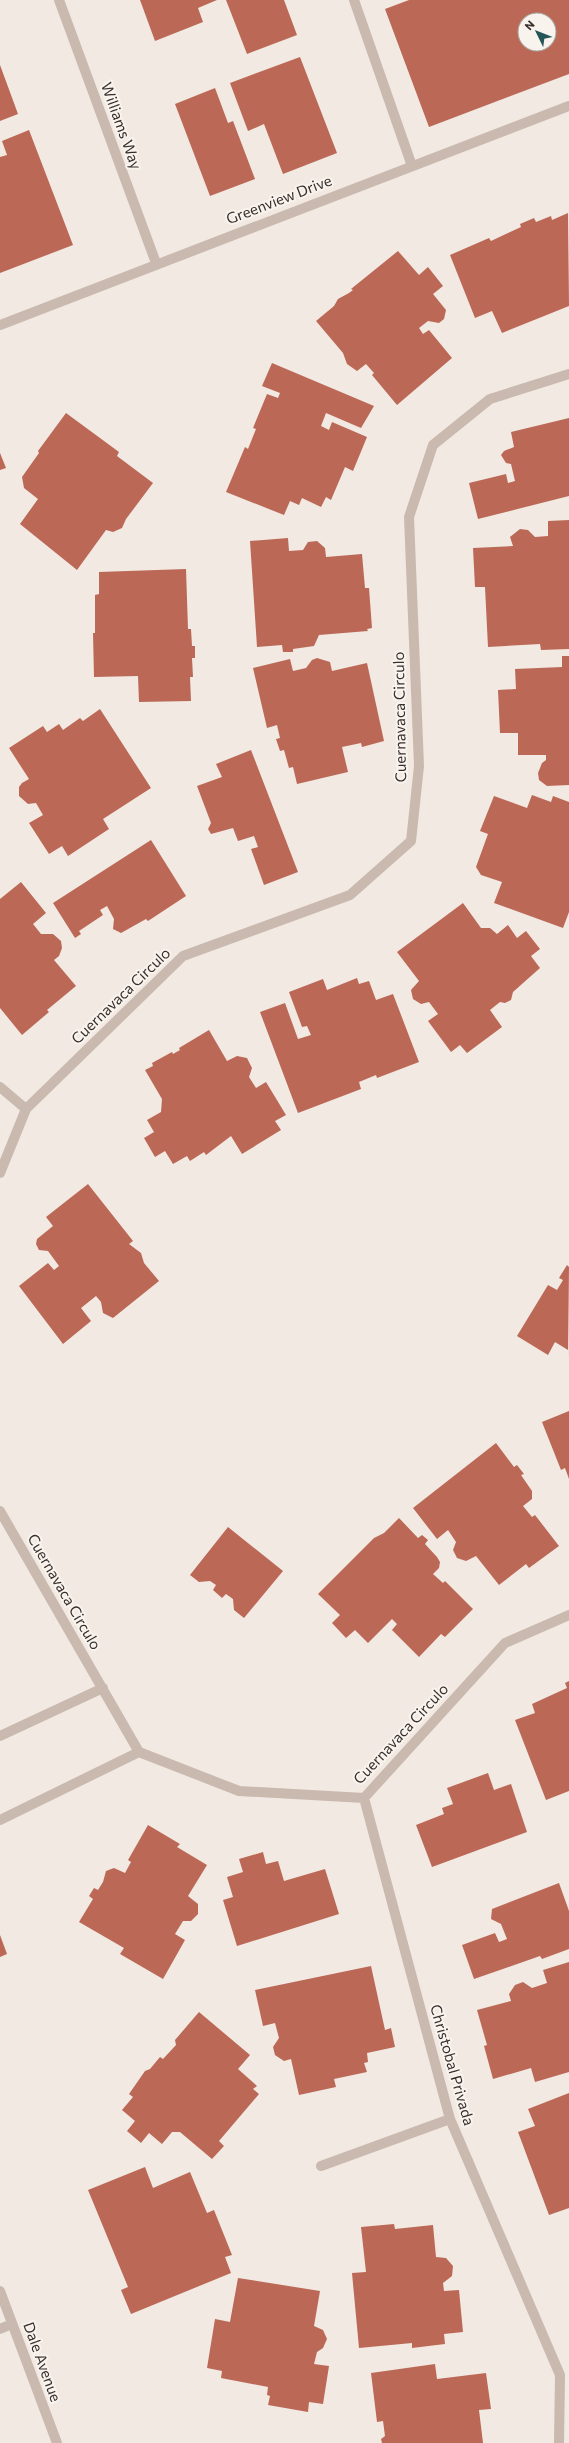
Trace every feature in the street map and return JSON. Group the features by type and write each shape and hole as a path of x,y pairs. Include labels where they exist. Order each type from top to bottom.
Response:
{"street":[{"name":"Williams Way","path":"59,0 156,263"},
{"path":"354,0 412,166"},
{"name":"Greenview Drive","path":"0,325 156,263 569,106"},
{"name":"Cuernavaca Circulo","path":"0,1173 26,1109 183,956 350,895 411,841 419,766 409,517 433,445 490,399 569,374"},
{"path":"0,1087 26,1109"},
{"name":"Cuernavaca Circulo","path":"0,1511 139,1752 239,1791 364,1798 505,1643 569,1615"},
{"path":"0,1736 103,1688"},
{"path":"0,1820 139,1752"},
{"name":"Christobal Privada","path":"364,1798 450,2119 560,2375 559,2443"},
{"path":"321,2166 450,2119"},
{"name":"Dale Avenue","path":"0,2291 57,2443"},
{"path":"0,2329 12,2324"}],"building":[{"path":"140,0 217,0 198,8 203,22 155,41"},
{"path":"226,0 284,0 297,35 247,54"},
{"path":"409,0 569,0 569,74 429,127 385,9"},
{"path":"300,57 337,153 283,174 264,124 248,131 230,83"},
{"path":"0,65 18,114 0,121"},
{"path":"215,88 228,123 233,121 255,179 210,196 175,104"},
{"path":"29,130 73,245 0,273 0,157 7,155 2,141"},
{"path":"568,213 569,306 502,333 492,311 475,318 450,255 489,238 491,241 521,227 520,224 534,218 536,222 551,216 552,220"},
{"path":"398,251 419,275 428,267 443,286 433,294 446,310 444,319 439,323 428,321 419,328 423,334 429,330 452,358 397,405 372,375 374,373 366,364 357,371 347,364 343,353 316,321 334,306 338,299 353,290 351,289"},
{"path":"272,363 374,406 361,428 326,413 321,426 329,430 332,422 367,437 353,471 345,467 331,500 326,497 321,507 302,498 299,505 290,501 284,515 226,492 245,447 248,449 256,429 253,428 267,394 278,398 280,393 262,386"},
{"path":"66,413 119,452 117,456 153,483 126,519 122,528 113,532 106,530 77,570 20,524 38,499 24,488 22,477 39,453 38,451"},
{"path":"569,418 569,496 478,519 469,483 506,474 508,483 515,481 511,464 506,463 501,455 504,451 514,447 511,432"},
{"path":"0,453 6,468 0,470"},
{"path":"569,520 569,649 541,650 540,644 488,647 485,587 475,587 473,548 513,546 510,537 520,529 528,530 535,537 548,536 548,521"},
{"path":"288,538 289,551 303,550 308,542 317,541 325,548 326,557 362,554 365,588 369,588 372,628 367,629 368,631 319,635 314,646 293,649 293,652 283,652 282,645 257,647 250,541"},
{"path":"186,569 188,629 191,629 192,646 195,646 195,658 192,658 193,677 190,677 191,701 139,702 138,676 94,677 93,633 95,633 95,595 99,594 99,572"},
{"path":"562,656 569,656 569,785 547,786 539,780 538,773 542,763 546,760 546,755 518,755 518,733 500,733 498,690 516,689 515,669 562,667"},
{"path":"317,658 330,662 332,671 367,663 384,741 362,747 361,743 342,747 348,772 297,784 293,767 289,768 284,750 280,751 276,739 280,738 277,725 267,728 253,668 290,659 293,671 306,668 312,660"},
{"path":"100,709 151,788 103,819 109,829 68,856 62,846 49,854 29,823 43,815 36,803 28,804 19,796 19,787 22,783 29,779 9,748 43,726 47,732 59,724 63,730 80,718 83,721"},
{"path":"251,750 298,872 264,885 251,849 258,847 254,836 238,841 233,828 211,834 208,829 211,823 197,786 222,777 216,764"},
{"path":"532,795 551,802 553,796 569,802 569,912 563,928 494,903 502,882 481,875 476,867 488,834 480,831 494,796 527,808"},
{"path":"151,840 186,896 148,921 146,919 121,933 113,929 114,919 107,906 100,910 103,915 79,931 81,934 75,938 53,903"},
{"path":"21,882 46,913 33,924 41,934 53,934 61,941 62,948 59,956 54,960 76,986 47,1010 49,1012 22,1035 0,1008 0,899"},
{"path":"463,903 481,928 490,928 497,934 508,925 517,938 526,931 540,949 531,956 540,968 513,992 511,1000 505,1003 500,1002 490,1010 502,1027 467,1053 460,1045 451,1052 428,1021 438,1014 429,1002 421,1004 413,999 411,990 419,981 397,952"},
{"path":"357,978 359,984 369,981 376,1000 393,994 419,1062 377,1078 376,1075 359,1082 361,1089 298,1113 260,1012 285,1003 298,1039 311,1035 307,1026 302,1027 289,992 323,979 327,990"},
{"path":"209,1030 227,1061 237,1056 247,1058 252,1068 249,1077 256,1088 266,1082 286,1115 275,1121 281,1130 242,1154 231,1136 206,1155 204,1152 190,1161 187,1156 173,1164 165,1151 155,1157 144,1138 154,1132 147,1120 161,1112 162,1099 145,1070 153,1066 152,1063 172,1052 173,1054 180,1050 179,1048"},
{"path":"88,1184 133,1241 129,1244 141,1253 144,1263 159,1281 113,1318 103,1313 101,1302 96,1296 81,1308 91,1321 63,1344 19,1286 48,1263 54,1270 59,1266 48,1251 39,1250 36,1244 37,1239 53,1226 46,1217"},
{"path":"567,1265 569,1267 568,1358 568,1350 555,1342 548,1355 517,1336 548,1285 557,1290 563,1280 559,1278"},
{"path":"569,1411 569,1479 565,1468 561,1470 542,1422"},
{"path":"496,1443 514,1467 517,1465 524,1474 521,1475 532,1491 532,1499 523,1506 532,1517 535,1515 559,1546 529,1568 526,1564 499,1585 476,1556 466,1561 457,1558 453,1550 456,1542 448,1530 437,1539 413,1508"},
{"path":"399,1518 418,1538 422,1535 428,1540 425,1544 440,1562 439,1568 433,1574 443,1583 445,1581 473,1609 445,1637 441,1634 419,1657 392,1630 397,1624 392,1619 368,1643 355,1630 346,1638 332,1623 340,1615 318,1594 374,1538 384,1533"},
{"path":"228,1527 283,1571 244,1618 234,1610 233,1599 226,1594 222,1598 213,1590 216,1585 210,1581 199,1582 190,1575"},
{"path":"569,1681 569,1791 546,1800 515,1720 535,1713 532,1704 567,1688 565,1683"},
{"path":"488,1773 494,1790 511,1784 527,1832 432,1867 416,1825 444,1814 442,1808 453,1804 447,1788"},
{"path":"148,1825 180,1844 177,1847 207,1865 188,1896 198,1904 198,1914 191,1921 183,1921 175,1934 185,1940 163,1979 120,1954 124,1948 79,1922 93,1899 89,1896 94,1888 98,1890 103,1882 106,1871 114,1868 125,1873 131,1862 128,1860"},
{"path":"263,1852 266,1864 278,1861 284,1881 325,1869 339,1914 237,1946 223,1900 233,1897 227,1877 243,1872 239,1859"},
{"path":"559,1883 569,1911 569,1949 542,1959 540,1956 474,1979 462,1945 495,1933 499,1942 507,1939 501,1924 491,1919 492,1909"},
{"path":"0,1935 7,1954 0,1957"},
{"path":"569,1962 569,2072 535,2082 531,2068 493,2079 484,2046 487,2045 477,2010 511,2001 509,1994 515,1985 523,1982 532,1988 547,1983 543,1970"},
{"path":"371,1966 385,2030 391,2028 395,2047 367,2053 368,2062 364,2063 367,2072 334,2079 336,2087 299,2095 291,2059 284,2061 275,2055 273,2047 279,2038 275,2023 263,2026 255,1990"},
{"path":"199,2012 250,2055 238,2069 257,2086 253,2089 259,2094 219,2141 224,2146 212,2159 180,2132 172,2132 162,2144 149,2133 141,2143 127,2131 135,2121 122,2110 133,2097 129,2094 145,2071 150,2069 160,2057 163,2059 176,2045 175,2040"},
{"path":"569,2093 569,2208 549,2215 518,2132 535,2126 528,2109"},
{"path":"145,2167 153,2188 190,2172 207,2213 214,2210 232,2255 225,2257 231,2273 131,2314 121,2290 128,2287 88,2190"},
{"path":"394,2224 395,2229 433,2225 436,2257 446,2258 453,2266 452,2276 443,2283 444,2291 459,2290 463,2332 444,2334 445,2344 412,2348 412,2343 359,2348 352,2273 366,2272 361,2227"},
{"path":"238,2278 320,2291 314,2326 323,2330 327,2339 323,2348 317,2352 314,2364 329,2366 323,2404 309,2402 308,2412 268,2405 270,2396 267,2395 268,2387 221,2378 222,2371 207,2368 215,2319 230,2322"},
{"path":"435,2364 437,2379 486,2373 491,2409 479,2410 483,2443 382,2443 381,2439 385,2436 383,2421 377,2422 371,2373"}]}
